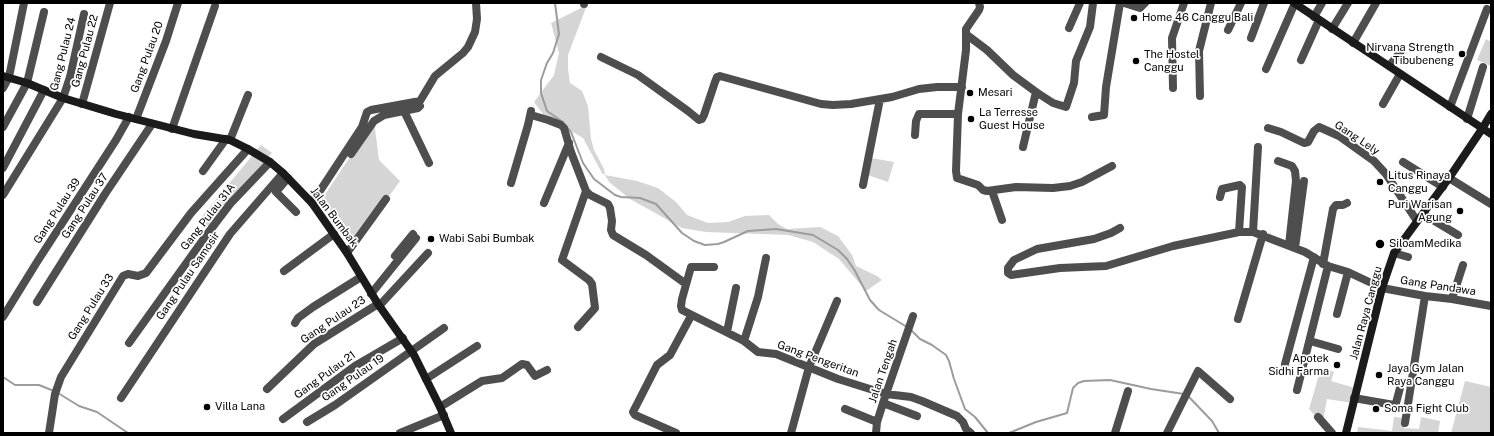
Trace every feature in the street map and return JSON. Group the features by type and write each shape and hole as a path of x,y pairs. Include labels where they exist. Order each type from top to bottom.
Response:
{"street":[{"path":"3,88 24,3"},
{"name":"Gang Pulau 22","path":"82,104 110,3"},
{"name":"Gang Pulau 20","path":"132,118 166,41 178,3"},
{"path":"313,205 362,127 369,111 420,101 435,76 463,53 468,47 475,32 477,19 476,3"},
{"path":"979,3 979,10 967,26 962,87 958,114 956,171 958,178 978,185 984,190 992,191 1016,187 1053,188 1070,186 1082,182 1112,166"},
{"path":"1069,28 1080,3"},
{"path":"967,35 987,50 1013,75 1036,92 1053,103 1065,107 1068,105 1074,83 1076,61 1090,27 1093,3"},
{"path":"1092,117 1104,115 1106,87 1120,3"},
{"path":"1124,3 1137,7 1144,5"},
{"path":"1173,88 1172,38 1184,3"},
{"path":"1200,96 1199,52 1211,3"},
{"path":"1228,30 1241,3"},
{"path":"1251,38 1264,3"},
{"path":"1266,68 1295,3 1491,134"},
{"path":"1301,60 1322,3"},
{"path":"1332,29 1348,3"},
{"path":"1354,43 1376,3"},
{"path":"172,129 215,6"},
{"path":"1450,107 1487,9"},
{"path":"3,127 28,83 44,12"},
{"name":"Gang Pulau 24","path":"3,195 63,98 70,77 84,14"},
{"path":"1389,66 1402,50"},
{"path":"601,58 638,75 698,120 702,119 704,115 717,77 720,76 821,104 833,105 851,104 880,99 919,89 962,87"},
{"path":"1467,119 1483,67"},
{"path":"1383,104 1400,74"},
{"name":"Jalan Bumbak","path":"6,76 82,104 172,129 228,140 248,149 270,162 285,175 313,205 347,253 370,292 412,351 442,411 451,433"},
{"path":"3,168 44,90"},
{"path":"1023,146 1036,92"},
{"path":"203,171 228,140 248,95"},
{"path":"863,185 880,99"},
{"path":"313,205 374,121 384,115 418,108 420,106"},
{"path":"404,111 429,163"},
{"path":"511,183 531,112 561,125 566,132 586,191 590,195 608,204 610,208 612,221 611,230 613,235 646,255 686,284"},
{"path":"915,135 916,121 919,114 958,114"},
{"name":"Jalan Raya Canggu","path":"1346,433 1382,288 1394,253 1443,187 1491,114"},
{"name":"Gang Pulau 39","path":"3,317 116,140 132,118"},
{"name":"Gang Pulau 37","path":"37,302 105,194 152,124"},
{"name":"Gang Lely","path":"1268,128 1281,132 1304,143 1308,142 1314,131 1319,127 1339,136 1374,161 1386,174 1418,221"},
{"path":"544,203 569,143"},
{"path":"1253,232 1258,147"},
{"name":"Gang Pulau 33","path":"49,433 55,394 61,377 123,276 128,274 138,276 146,273 191,213 248,149"},
{"path":"1278,161 1292,166 1295,171 1296,181 1292,246"},
{"name":"Gang Pulau 31A","path":"129,343 230,204 270,162"},
{"path":"1402,162 1443,187"},
{"path":"285,175 276,192 296,212"},
{"name":"Gang Pulau Samosir","path":"121,398 230,234 285,175"},
{"path":"1449,178 1491,204"},
{"path":"1292,246 1304,181"},
{"path":"1220,197 1222,189 1240,185 1242,187 1239,232"},
{"path":"578,327 595,308 592,284 589,280 562,260 586,191"},
{"path":"992,191 1002,220"},
{"path":"347,253 386,199"},
{"path":"1297,390 1310,341 1326,265 1333,209 1336,205 1343,205 1347,203"},
{"path":"1423,214 1458,235"},
{"path":"1120,228 1112,234 1094,239 1036,249 1014,260 1008,268 1008,273 1011,275 1060,268 1106,266 1173,246 1239,232 1263,234 1292,246 1326,265"},
{"path":"284,271 334,234"},
{"path":"1238,319 1263,234"},
{"path":"370,292 415,236"},
{"name":"Gang Pulau 23","path":"267,390 314,344 379,305 428,253"},
{"path":"1394,253 1408,257"},
{"path":"1285,364 1314,257"},
{"path":"744,341 758,297 766,258"},
{"name":"Gang Pandawa","path":"1326,265 1348,272 1382,288 1491,306"},
{"path":"1452,299 1463,265"},
{"path":"676,433 635,415 633,412 657,365 670,355 691,316 682,310 682,308 686,284 692,267 714,267"},
{"path":"1337,314 1348,272"},
{"path":"295,323 298,318 361,277"},
{"path":"727,332 736,288"},
{"path":"1405,423 1425,296"},
{"path":"791,433 809,367 836,301"},
{"name":"Gang Pengeritan","path":"691,316 744,341 758,352 776,354 838,378 886,394 911,397 922,401 957,416 963,422 968,431"},
{"name":"Jalan Tengah","path":"876,433 877,422 883,403 913,316"},
{"name":"Gang Pulau 19","path":"307,422 335,405 444,328"},
{"name":"Gang Pulau 21","path":"283,419 355,366 403,338"},
{"path":"1310,341 1338,349"},
{"path":"426,379 477,346"},
{"path":"400,433 442,411 482,381 502,378 522,364 527,365 535,376 547,370"},
{"path":"1168,433 1198,371 1230,398"},
{"path":"1354,398 1394,405 1396,403 1400,388"},
{"path":"1115,433 1128,391"},
{"path":"883,403 916,416"},
{"path":"845,409 877,422"},
{"path":"1318,417 1332,433"}],"shaded area":[{"path":"587,5 568,55 568,69 570,83 582,91 588,106 591,139 594,150 604,169 605,175 602,173 583,138 543,114 534,102 554,75 559,53 551,23"},
{"path":"1486,39 1491,42 1491,66 1477,60"},
{"path":"374,121 379,160 400,181 354,245 322,199"},
{"path":"261,145 272,153 209,227 200,219"},
{"path":"871,158 894,162 888,182 865,174"},
{"path":"605,175 637,181 658,188 676,202 687,215 708,223 728,222 745,216 769,215 778,224 787,229 820,227 838,236 852,255 856,266 882,280 866,291 839,259 813,242 788,235 706,232 682,228 630,199 609,182"},
{"path":"1321,368 1334,372 1331,381 1355,388 1353,403 1327,399 1323,421 1317,418 1309,409"},
{"path":"1465,381 1491,387 1491,433 1451,433"},
{"path":"1394,417 1405,418 1404,428 1419,429 1421,417 1440,421 1438,433 1357,433 1358,427 1392,431"}],"waterway":[{"path":"555,3 559,34 553,53 547,63 541,80 541,93 547,111 563,122"},
{"path":"567,127 571,132 583,163 594,179 615,195 621,197 640,198 656,204 682,233 694,241 705,245 718,244 748,231 776,229 813,235 838,250 847,259 870,300 879,310 907,327"},
{"path":"911,330 920,339 946,355 965,409 975,417 988,433"},
{"path":"3,377 15,385 39,385 54,391"},
{"path":"1009,433 1036,422 1067,413 1073,388 1078,383 1084,381 1110,380 1151,389 1184,394"},
{"path":"58,393 79,406 97,412 128,433"},
{"path":"1188,396 1212,421 1219,433"}],"place":[{"name":"Home 46 Canggu Bali","path":"1134,18"},
{"name":"Nirvana Strength Tibubeneng","path":"1462,54"},
{"name":"The Hostel Canggu","path":"1136,61"},
{"name":"Mesari","path":"970,93"},
{"name":"La Terresse Guest House","path":"971,119"},
{"name":"Litus Rinaya Canggu","path":"1380,182"},
{"name":"Puri Warisan Agung","path":"1460,211"},
{"name":"Wabi Sabi Bumbak","path":"431,239"},
{"name":"SiloamMedika","path":"1380,244"},
{"name":"Apotek Sidhi Farma","path":"1337,365"},
{"name":"Jaya Gym Jalan Raya Canggu","path":"1379,375"},
{"name":"Villa Lana","path":"207,407"},
{"name":"Soma Fight Club","path":"1376,409"}]}
